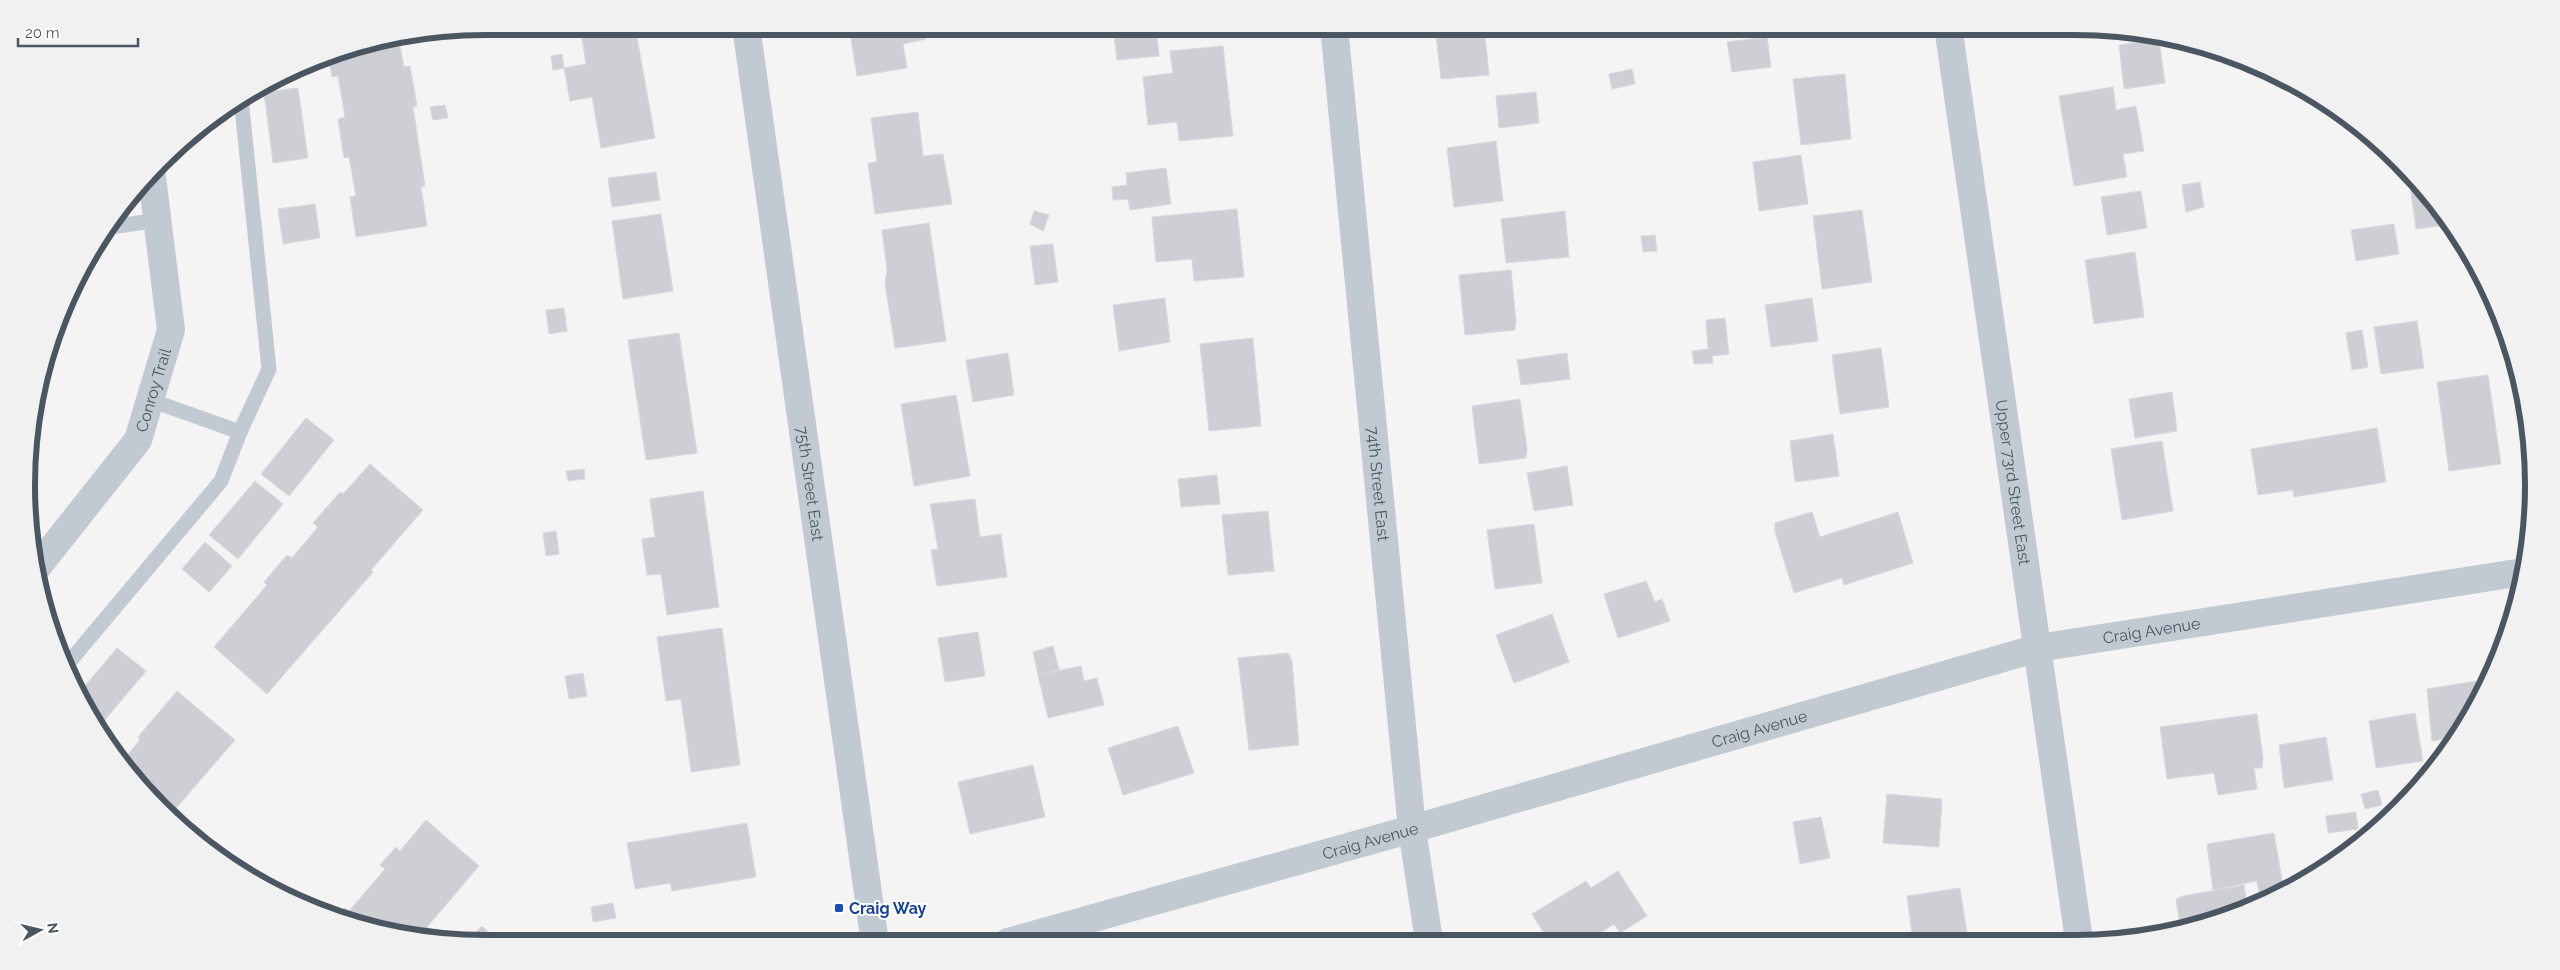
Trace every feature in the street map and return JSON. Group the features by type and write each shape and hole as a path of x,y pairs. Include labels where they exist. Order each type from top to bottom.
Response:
{"street":[{"name":"75th Street East","path":"747,35 873,935"},
{"name":"74th Street East","path":"1335,35 1412,829 1428,935"},
{"name":"Upper 73rd Street East","path":"1949,35 2077,935"},
{"name":"Conroy Trail","path":"42,561 138,440 171,330 153,182"},
{"name":"Craig Avenue","path":"1033,935 1412,829 2038,648 2516,573"}],"lane":[{"path":"70,660 221,481 240,432 269,369 242,107"},
{"path":"117,226 158,220"},
{"path":"150,400 240,432"}],"building":[{"path":"581,35 637,35 655,138 601,148 592,97 570,101 564,68 586,64"},
{"path":"850,35 925,35 926,39 903,44 907,68 857,76"},
{"path":"1114,35 1157,35 1159,56 1117,60"},
{"path":"1436,35 1485,35 1489,75 1441,79"},
{"path":"1767,37 1771,67 1732,72 1727,42"},
{"path":"2146,41 2160,43 2165,83 2124,89 2119,45"},
{"path":"400,44 404,67 410,66 417,106 413,107 425,186 421,187 427,226 356,237 350,197 356,196 349,157 344,158 338,119 345,117 338,76 332,77 330,63 369,50"},
{"path":"1223,46 1233,136 1179,141 1177,122 1148,125 1143,77 1173,73 1170,51"},
{"path":"562,54 564,68 553,70 551,56"},
{"path":"1632,69 1635,84 1612,89 1609,74"},
{"path":"1845,74 1851,139 1801,145 1793,79"},
{"path":"2113,87 2116,110 2136,106 2144,151 2123,154 2127,177 2074,186 2059,96"},
{"path":"298,88 308,158 273,163 264,93"},
{"path":"1536,92 1539,123 1499,128 1496,96"},
{"path":"445,105 448,118 433,120 430,107"},
{"path":"918,112 923,156 943,154 952,204 875,214 868,163 877,162 871,118"},
{"path":"1496,141 1503,201 1454,207 1447,148"},
{"path":"1801,155 1808,204 1759,211 1753,162"},
{"path":"1166,168 1171,204 1130,210 1128,199 1113,200 1112,187 1127,185 1126,173"},
{"path":"656,172 660,200 612,207 608,178"},
{"path":"2200,182 2204,207 2186,212 2182,185"},
{"path":"2410,185 2442,225 2416,229"},
{"path":"2141,191 2147,228 2107,235 2101,197"},
{"path":"315,204 320,238 283,244 278,209"},
{"path":"1237,209 1244,277 1194,281 1192,259 1156,262 1152,217"},
{"path":"1862,210 1872,282 1822,289 1813,216"},
{"path":"1034,211 1049,215 1043,231 1030,224"},
{"path":"1565,211 1569,257 1506,263 1501,219"},
{"path":"661,214 673,291 623,299 612,221"},
{"path":"929,223 946,341 895,348 885,283 887,270 882,230"},
{"path":"2394,224 2399,254 2356,261 2351,230"},
{"path":"1655,235 1657,251 1643,252 1641,236"},
{"path":"1053,244 1058,282 1035,285 1030,246"},
{"path":"2135,252 2144,317 2094,324 2085,260"},
{"path":"1511,270 1516,321 1515,330 1465,335 1459,275"},
{"path":"1165,298 1170,342 1119,351 1113,305"},
{"path":"1812,298 1818,341 1771,347 1765,305"},
{"path":"564,308 567,331 549,334 546,310"},
{"path":"1725,318 1729,354 1712,356 1713,363 1694,364 1692,351 1708,349 1706,320"},
{"path":"2417,321 2424,368 2381,374 2374,327"},
{"path":"2362,330 2368,367 2352,370 2346,333"},
{"path":"679,333 697,453 646,460 628,340"},
{"path":"1253,338 1261,426 1209,431 1200,344"},
{"path":"1881,348 1889,407 1840,414 1832,355"},
{"path":"1008,353 1014,395 973,402 966,360"},
{"path":"1567,353 1570,379 1521,385 1517,360"},
{"path":"2488,375 2501,464 2449,471 2437,382"},
{"path":"2172,392 2177,431 2135,438 2129,399"},
{"path":"956,395 970,476 914,486 901,404"},
{"path":"1520,399 1527,449 1526,458 1479,464 1472,406"},
{"path":"306,418 334,440 289,496 261,474"},
{"path":"2377,428 2386,482 2294,497 2293,490 2258,495 2251,449"},
{"path":"1833,434 1839,476 1795,482 1790,441"},
{"path":"2162,441 2173,511 2122,520 2111,449"},
{"path":"370,464 423,510 371,570 373,572 267,694 214,647 267,585 264,582 287,555 292,558 318,527 313,523 340,492 343,494"},
{"path":"1567,466 1573,505 1534,511 1527,473"},
{"path":"584,469 585,479 568,481 566,471"},
{"path":"1217,475 1220,504 1181,507 1178,479"},
{"path":"255,481 283,504 238,559 209,535"},
{"path":"703,491 719,607 667,615 661,574 647,575 642,539 655,537 650,499"},
{"path":"975,499 980,537 1001,534 1007,577 937,586 931,550 938,549 930,504"},
{"path":"1268,511 1274,571 1228,575 1222,515"},
{"path":"1812,512 1820,537 1898,512 1913,563 1844,585 1842,578 1794,593 1775,532 1775,523"},
{"path":"1534,524 1542,583 1495,589 1487,530"},
{"path":"556,531 559,554 546,556 543,533"},
{"path":"205,542 232,566 209,592 182,569"},
{"path":"1646,581 1655,602 1662,599 1670,621 1618,638 1604,594"},
{"path":"1552,614 1569,662 1514,683 1496,635"},
{"path":"722,628 740,765 691,772 681,699 666,701 657,637"},
{"path":"978,632 985,676 945,682 938,638"},
{"path":"1053,646 1059,670 1038,675 1033,652"},
{"path":"117,648 146,671 103,722 83,688"},
{"path":"1288,653 1292,661 1299,745 1249,750 1238,658"},
{"path":"1081,666 1084,681 1097,678 1104,705 1048,718 1038,675"},
{"path":"583,673 587,696 569,699 565,676"},
{"path":"2481,680 2465,710 2446,739 2432,741 2427,689"},
{"path":"177,691 235,740 174,810 147,782 126,756 140,740 138,737"},
{"path":"2415,713 2423,761 2376,768 2369,721"},
{"path":"2257,714 2263,758 2262,768 2254,768 2257,789 2218,795 2214,773 2167,779 2160,727"},
{"path":"1178,726 1194,773 1123,795 1108,748"},
{"path":"2326,737 2333,780 2284,788 2279,745"},
{"path":"1033,765 1045,817 970,834 958,782"},
{"path":"2378,790 2382,805 2365,809 2361,794"},
{"path":"1887,794 1942,799 1939,847 1883,843"},
{"path":"2356,812 2358,829 2328,833 2326,816"},
{"path":"1821,817 1830,858 1800,864 1793,822"},
{"path":"426,820 479,866 427,927 429,929 427,931 369,920 342,912 345,908 349,911 385,869 380,865 396,847 400,851"},
{"path":"747,823 756,877 672,891 670,883 635,889 627,843"},
{"path":"2274,833 2283,884 2260,895 2257,881 2213,890 2207,844"},
{"path":"1618,871 1647,916 1620,933 1614,924 1597,935 1545,935 1532,914 1586,881 1591,888"},
{"path":"2244,885 2246,901 2179,922 2176,899 2183,896"},
{"path":"1960,888 1967,935 1905,935 1912,934 1907,896"},
{"path":"613,903 616,918 593,922 591,907"},
{"path":"482,926 492,935 485,935 473,935"}],"place":[{"name":"Craig Way","path":"839,908"}]}
